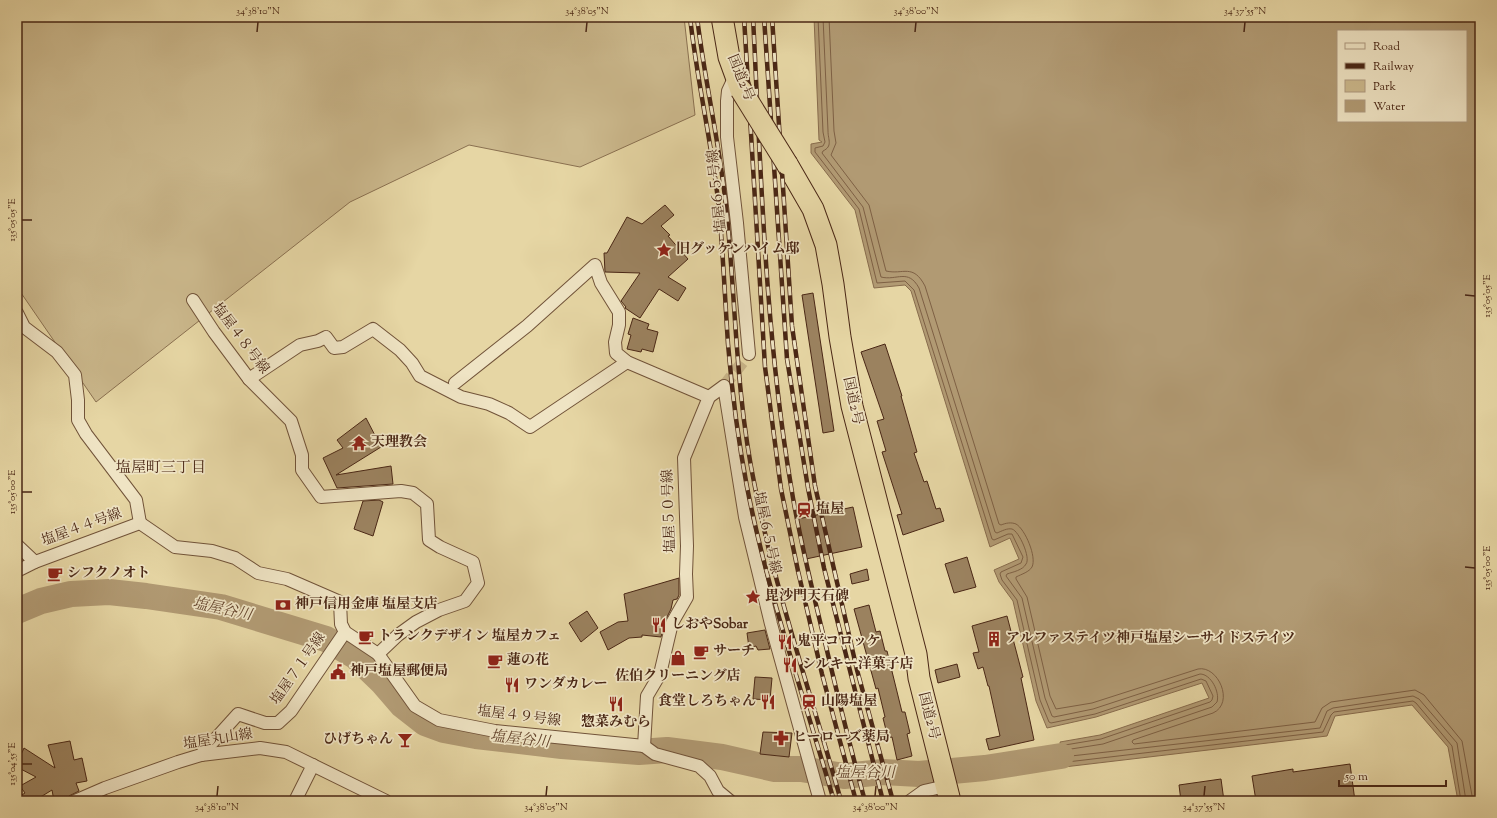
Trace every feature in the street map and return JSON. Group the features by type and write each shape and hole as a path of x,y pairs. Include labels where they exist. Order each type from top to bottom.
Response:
{"highway":[{"name":"国道2号","path":"722,17 730,57 739,82 812,209 826,245 852,406 916,654 919,678 947,789"}],"street":[{"name":"塩屋６５号線","path":"739,82 728,91 727,137 750,354"},
{"path":"455,383 527,326 595,265 601,283 620,312 615,342 616,353 627,362 709,397"},
{"name":"塩屋４８号線","path":"193,300 214,332 249,379 291,421 302,455 302,470 321,497 401,491 413,493 427,504 429,540 440,547 473,562 478,583 466,601 439,610 416,622 398,635 378,654"},
{"path":"17,314 24,327 56,352 75,375 78,400 78,420 95,447 136,500 140,523"},
{"path":"249,379 300,345 318,341 326,337 334,348 343,347 373,329 400,350 412,363 420,376 460,397 489,404 509,413 530,427 627,362"},
{"name":"塩屋６５号線","path":"709,397 724,386 745,517 771,624 820,801"},
{"name":"塩屋５０号線","path":"648,749 647,696 660,674 672,623 687,596 686,574 688,546 684,458 709,397"},
{"name":"塩屋４４号線","path":"17,571 35,562 140,523 175,547 212,551 234,558 258,573 287,579 340,602 343,634"},
{"path":"17,545 35,562"},
{"path":"343,634 378,654"},
{"name":"塩屋７１号線","path":"201,755 238,714 265,724 278,723 291,711 343,634"},
{"name":"塩屋４９号線","path":"378,654 415,706 439,720 495,731 648,749 699,766 710,776 718,791 730,801"},
{"name":"塩屋丸山線","path":"75,801 105,788 201,755 260,748 286,752 386,801"},
{"path":"295,801 313,765"},
{"path":"910,801 924,791 947,789"}],"green space":[{"path":"17,17 684,17 695,115 580,167 469,145 350,202 96,402 17,287"}],"water":[{"path":"814,17 1480,17 1480,801 1458,801 1448,747 1412,705 1335,716 1327,736 1064,767 1060,742 1100,735 1209,698 1202,683 1096,717 1047,728 1036,701 1013,601 999,582 994,570 1019,559 1010,538 990,547 911,291 905,285 874,288 855,210 811,153 811,144 822,142 819,140"}],"building":[{"path":"665,205 674,215 661,226 670,235 668,236 688,259 668,277 686,288 678,301 659,289 640,318 625,308 626,307 621,301 640,273 605,272 604,253 607,253 627,217 642,224"},
{"path":"813,293 834,431 823,433 802,295"},
{"path":"633,318 649,324 647,329 658,332 653,352 642,349 641,352 627,349 631,335 628,334"},
{"path":"885,344 902,396 917,452 914,453 924,482 927,481 936,509 940,508 944,521 903,535 897,515 902,514 882,452 886,451 877,421 884,419 861,352"},
{"path":"366,418 381,447 336,475 391,466 393,484 337,488 323,458 343,448 337,440"},
{"path":"379,500 383,502 373,536 354,529 363,501"},
{"path":"853,507 862,547 806,559 798,519"},
{"path":"967,557 976,587 954,593 945,564"},
{"path":"867,569 869,580 852,584 850,574"},
{"path":"679,578 679,595 677,599 673,600 661,637 642,635 642,637 629,638 608,650 600,632 618,622 628,621 624,594"},
{"path":"869,605 876,632 880,631 885,651 887,651 902,712 905,712 910,733 907,734 912,756 897,760 892,737 888,738 878,688 876,689 854,609"},
{"path":"587,611 598,628 581,642 569,623"},
{"path":"1007,616 1023,677 1021,678 1034,740 989,750 986,739 1000,736 989,686 983,667 978,669 973,653 979,652 972,626"},
{"path":"765,630 770,649 758,650 756,646 749,648 747,633"},
{"path":"957,664 960,677 938,683 935,670"},
{"path":"755,677 772,678 770,700 753,699"},
{"path":"763,732 792,733 789,757 760,754"},
{"path":"70,741 74,760 82,758 87,781 76,783 79,791 69,796 68,801 54,801 52,790 34,801 17,801 17,798 25,793 20,786 36,777 17,767 17,763 24,748 55,768 48,745"},
{"path":"1350,764 1355,801 1256,801 1252,776 1293,769 1293,772"},
{"path":"1221,779 1224,801 1181,801 1179,785"}],"waterway":[{"name":"塩屋谷川","path":"17,611 41,601 71,594 109,592 221,607 326,639 355,656 383,683 402,705 425,723 444,730 476,736 562,746 639,752 667,750 722,757 775,769 801,769 844,776 883,772 919,774 985,768 1061,756"}],"tunnel":[{"path":"724,386 749,354"}],"railway":[{"path":"690,17 696,65 719,208 731,380 747,487 765,567 834,801"},
{"path":"697,17 724,191 740,386 755,487 773,567 841,801"},
{"path":"744,17 765,367 781,489 822,674 856,801"},
{"path":"753,17 765,252 775,369 782,428 794,505 806,562 865,801"},
{"path":"764,17 787,359 808,488 824,568 883,801"},
{"path":"772,17 792,326 815,486 857,670 893,801"}],"place":[{"name":"旧グッケンハイム邸","path":"664,250"},
{"name":"天理教会","path":"359,443"},
{"name":"塩屋","path":"804,510"},
{"name":"シフクノオト","path":"55,574"},
{"name":"毘沙門天石碑","path":"753,597"},
{"name":"神戸信用金庫 塩屋支店","path":"283,605"},
{"name":"しおやSobar","path":"659,625"},
{"name":"トランクデザイン 塩屋カフェ","path":"366,637"},
{"name":"アルファステイツ神戸塩屋シーサイドステイツ","path":"994,639"},
{"name":"鬼平コロッケ","path":"785,642"},
{"name":"サーチ","path":"701,652"},
{"name":"佐伯クリーニング店","path":"678,658"},
{"name":"蓮の花","path":"495,661"},
{"name":"シルキー洋菓子店","path":"790,665"},
{"name":"神戸塩屋郵便局","path":"338,672"},
{"name":"ワンダカレー","path":"512,685"},
{"name":"食堂しろちゃん","path":"768,702"},
{"name":"山陽塩屋","path":"809,702"},
{"name":"惣菜みむら","path":"616,704"},
{"name":"ヒーローズ薬局","path":"781,738"},
{"name":"ひげちゃん","path":"405,740"}],"district":[{"name":"塩屋町三丁目","path":"161,468"}]}
